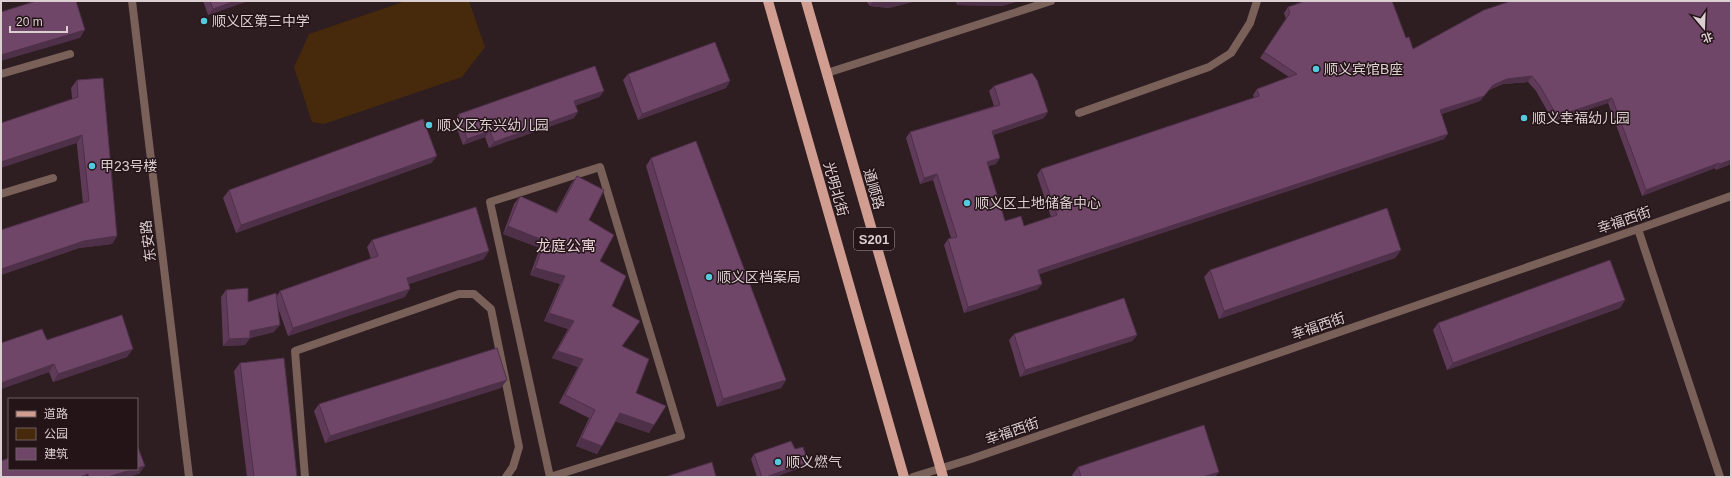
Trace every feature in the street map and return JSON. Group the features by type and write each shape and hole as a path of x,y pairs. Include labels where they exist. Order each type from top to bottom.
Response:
{"main road":[{"name":"光明北街","path":"768,1 904,477"},
{"name":"通顺路","path":"806,1 941,473"}],"street":[{"name":"东安路","path":"132,1 189,477"},
{"path":"827,73 1051,1"},
{"path":"1079,113 1209,67 1231,53 1250,23 1257,1"},
{"path":"1,74 70,54"},
{"path":"600,167 681,436 550,477 490,202 600,167"},
{"path":"1,194 53,178"},
{"name":"幸福西街","path":"913,477 941,473 971,459 1731,196"},
{"path":"1638,229 1720,477"},
{"path":"305,477 295,351 459,294 474,294 491,309 519,447 514,467 506,477"}],"green space":[{"path":"406,1 469,1 485,47 462,77 324,124 312,122 294,67 309,34"}],"building":[{"path":"36,1 76,1 85,30 1,55 1,12"},
{"path":"210,1 235,1 213,9"},
{"path":"1305,1 1392,1 1406,38 1409,37 1413,49 1484,10 1511,1 1731,1 1731,160 1646,190 1612,98 1557,116 1540,86 1532,76 1507,79 1493,85 1484,96 1440,110 1448,134 1038,270 1042,284 968,307 948,239 957,237 937,174 924,178 910,132 1000,105 994,86 1032,73 1037,80 1048,112 992,131 1000,158 987,162 1005,221 1021,216 1024,226 1057,215 1041,169 1259,96 1257,89 1297,74 1264,52 1290,13 1288,7"},
{"path":"715,42 730,81 642,114 628,74"},
{"path":"595,66 604,91 574,101 578,112 494,142 490,131 467,139 459,114"},
{"path":"103,78 117,236 84,241 1,269 1,230 89,201 82,135 1,162 1,123 78,97 77,80"},
{"path":"423,119 437,156 241,225 229,190"},
{"name":"顺义区档案局","path":"696,141 786,380 723,399 651,158"},
{"path":"577,176 604,190 589,220 614,235 600,261 626,276 612,306 640,321 622,346 649,359 636,393 666,406 654,425 620,413 602,446 581,438 595,410 565,395 583,359 557,351 574,321 549,313 565,276 535,268 545,241 508,226 520,196 557,213"},
{"path":"476,207 489,251 407,278 410,289 293,328 280,291 378,256 372,240"},
{"path":"1387,208 1401,250 1224,311 1210,270"},
{"path":"1610,260 1625,300 1453,363 1438,323"},
{"path":"248,288 248,302 276,293 280,325 250,331 250,338 229,339 226,290"},
{"path":"1124,298 1137,335 1025,370 1014,334"},
{"path":"122,315 133,349 58,374 54,364 1,383 1,343 42,329 47,340"},
{"path":"497,348 507,380 330,436 319,404"},
{"path":"284,358 297,477 254,477 240,363"},
{"path":"1204,425 1219,472 1203,477 1081,477 1078,467"},
{"name":"顺义燃气","path":"791,441 795,449 803,447 808,462 766,477 762,477 754,454"},
{"path":"138,448 145,466 138,468"},
{"path":"8,458 8,470 131,470 108,477 89,477 88,474 80,477 1,477 1,461"},
{"path":"712,462 716,477 665,477"}],"place":[{"name":"顺义区第三中学","path":"204,21"},
{"name":"顺义宾馆B座","path":"1316,69"},
{"name":"顺义幸福幼儿园","path":"1524,118"},
{"name":"顺义区东兴幼儿园","path":"429,125"},
{"name":"甲23号楼","path":"92,166"},
{"name":"顺义区土地储备中心","path":"967,203"},
{"name":"顺义区档案局","path":"709,277"},
{"name":"顺义燃气","path":"778,462"}],"district":[{"name":"龙庭公寓","path":"566,246"}]}
